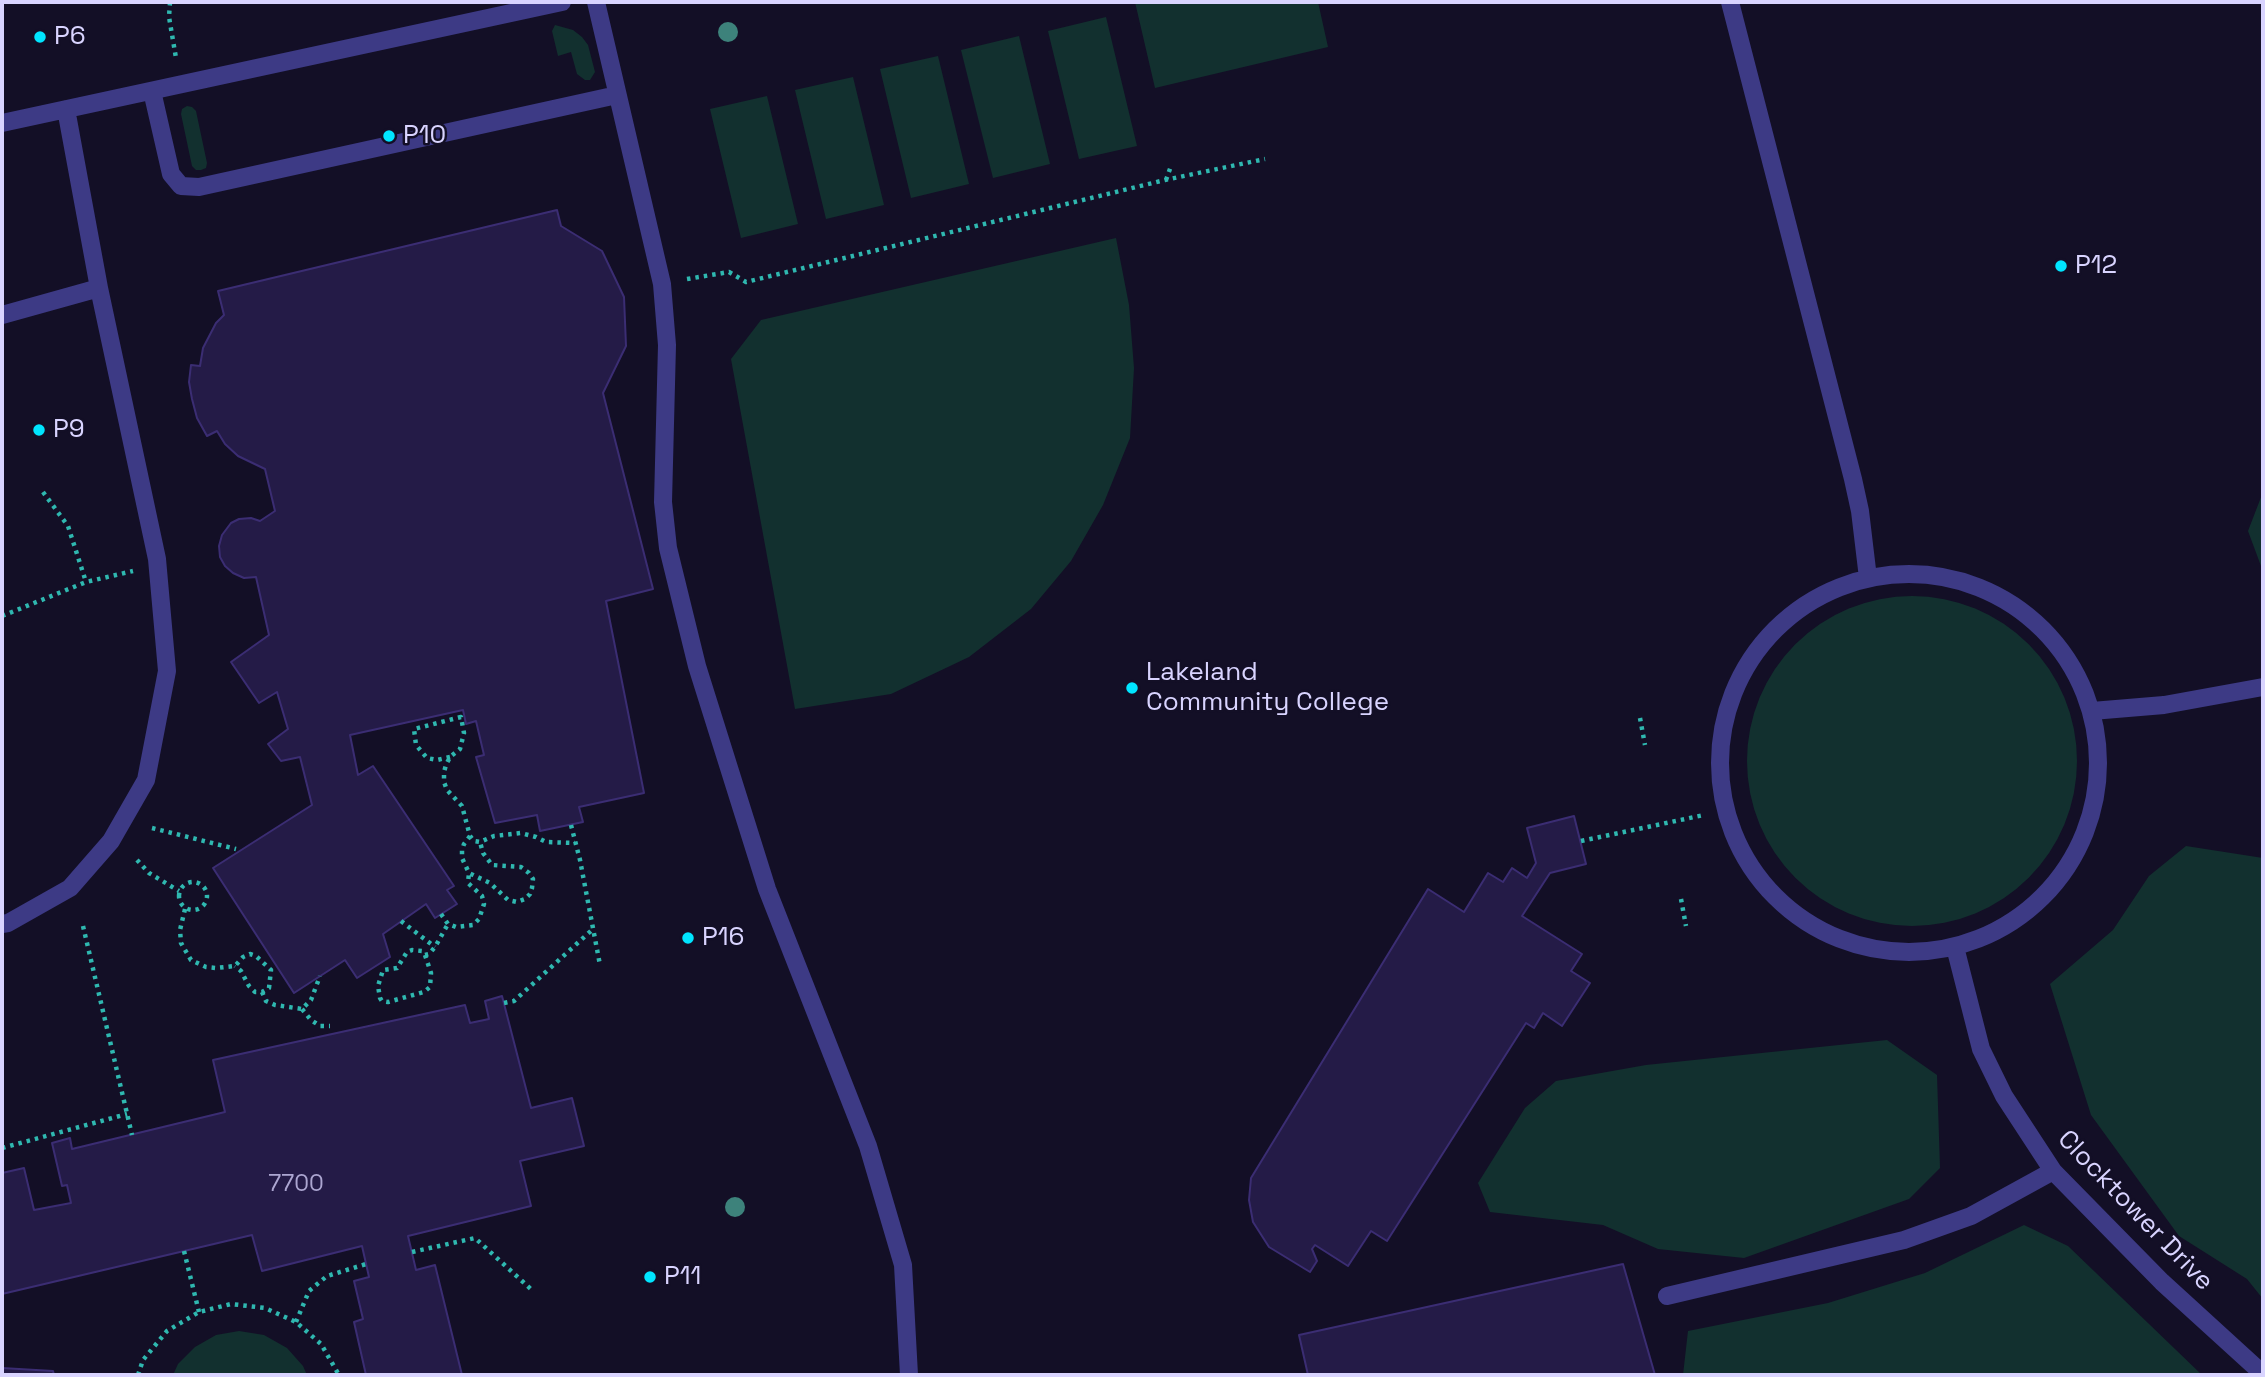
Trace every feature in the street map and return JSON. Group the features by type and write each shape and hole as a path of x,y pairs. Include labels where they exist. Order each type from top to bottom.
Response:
{"lane":[{"path":"2,123 562,2"},
{"path":"596,2 662,284 667,345 663,502 668,548 696,666 767,889 868,1146 903,1265 909,1375"},
{"path":"1730,2 1853,479 1868,578"},
{"path":"152,91 171,174 181,186 199,187 617,95"},
{"path":"2,924 70,888 111,841 146,780 167,671 157,559 99,288 66,109"},
{"path":"2,315 99,288"},
{"path":"1903,574 1938,576 2005,600 2033,620 2058,647 2079,676 2092,711 2098,746 2096,783 2088,819 2074,853 2055,883 2030,910 1993,934 1955,947 1896,951 1830,936 1774,897 1735,842 1718,777 1728,710 1755,650 1783,617 1807,600 1836,588 1868,578 1903,574"},
{"path":"2092,711 2164,705 2263,687"},
{"name":"Clocktower Drive","path":"1955,947 1981,1049 2004,1096 2053,1171 2162,1282 2263,1374"},
{"path":"1667,1296 1904,1240 1971,1216 2053,1171"}],"path":[{"path":"170,2 169,17 176,59"},
{"path":"662,284 729,272 746,282 1165,180 1265,159"},
{"path":"1165,180 1171,166"},
{"path":"43,492 68,526 86,582"},
{"path":"2,616 86,582 138,570"},
{"path":"450,757 437,760 427,758 416,745 414,729 461,717 464,733 460,749 450,757 444,772 444,782 447,790 462,806 470,836 474,841 521,833 545,842 575,843"},
{"path":"1640,718 1645,745"},
{"path":"1581,841 1704,815"},
{"path":"570,825 600,965"},
{"path":"152,828 236,849"},
{"path":"441,914 448,924 456,927 473,925 483,912 482,896 468,883 469,873 462,859 464,844 470,836"},
{"path":"469,873 490,883 508,900 517,902 530,894 533,880 529,873 522,867 492,865 483,853 480,842"},
{"path":"137,860 149,873 179,891"},
{"path":"190,882 199,883 205,889 207,898 203,907 194,911 185,908 179,900 179,891 190,882"},
{"path":"1681,899 1685,926"},
{"path":"185,908 180,929 181,943 191,960 206,967 235,966 255,992 269,988 271,970 264,962 250,954 235,966"},
{"path":"401,921 435,947"},
{"path":"425,956 435,947 448,924"},
{"path":"83,926 132,1135"},
{"path":"504,1003 514,1000 593,929"},
{"path":"412,950 422,951 425,956 431,973 430,987 424,992 388,1002 380,998 378,986 383,970 397,968 407,952 412,950"},
{"path":"302,1009 311,1000 320,976"},
{"path":"262,992 266,1000 275,1005 302,1009 320,1026 330,1026"},
{"path":"2,1148 127,1114"},
{"path":"412,1252 475,1238 533,1291"},
{"path":"184,1251 199,1312"},
{"path":"296,1322 309,1291 327,1276 366,1264"},
{"path":"138,1375 144,1360 167,1331 199,1312 232,1304 265,1308 296,1322 321,1345 339,1375"}],"green space":[{"path":"1135,2 1318,2 1328,47 1155,88"},
{"path":"1106,17 1137,146 1079,159 1048,31"},
{"path":"555,25 573,30 588,45 595,72 590,80 577,74 571,52 558,56 552,31"},
{"path":"1019,36 1050,164 993,178 961,50"},
{"path":"938,56 969,184 911,198 880,69"},
{"path":"853,77 884,205 826,219 795,90"},
{"path":"767,96 798,224 741,238 710,109"},
{"path":"187,106 196,111 207,163 206,168 201,170 192,166 181,114 182,109"},
{"path":"1116,238 1129,305 1134,368 1130,438 1103,505 1071,561 1031,609 969,657 891,694 795,709 731,359 761,320"},
{"path":"2263,492 2263,567 2248,531"},
{"path":"1912,596 1944,599 1975,609 2003,624 2028,645 2049,670 2064,698 2074,729 2077,761 2074,793 2064,824 2049,852 2028,877 2003,898 1975,913 1944,923 1912,926 1880,923 1849,913 1821,898 1796,877 1775,852 1760,824 1750,793 1747,761 1750,729 1760,698 1775,670 1796,645 1821,624 1849,609 1880,599"},
{"path":"2186,846 2263,858 2263,1299 2247,1279 2179,1236 2091,1115 2050,984 2113,930 2149,876"},
{"path":"1887,1040 1937,1075 1940,1168 1909,1199 1744,1258 1658,1249 1603,1225 1490,1212 1478,1183 1525,1108 1556,1081 1646,1065"},
{"path":"2024,1225 2068,1246 2202,1375 1683,1375 1688,1331 1828,1303 1925,1273"},
{"path":"239,1331 264,1335 287,1348 303,1366 307,1375 173,1375 178,1364 195,1347 216,1335"}],"building":[{"path":"557,210 561,226 602,251 624,297 626,346 603,393 653,589 606,601 644,793 579,807 583,822 540,831 537,815 495,823 476,757 484,755 476,721 466,724 463,710 350,735 358,775 373,766 454,886 447,890 457,904 435,918 426,904 383,934 390,957 357,978 345,960 294,993 213,868 312,805 300,757 281,761 268,744 288,729 277,692 259,703 231,662 269,635 256,577 244,578 233,573 220,557 219,546 222,535 231,523 251,518 260,521 275,511 265,469 238,456 225,444 217,431 207,436 197,418 192,399 189,382 191,365 200,366 203,348 216,323 224,315 218,291"},
{"path":"1574,816 1586,864 1550,873 1522,916 1582,954 1571,971 1590,983 1562,1026 1543,1013 1534,1028 1526,1023 1387,1241 1371,1231 1348,1266 1315,1245 1312,1249 1317,1261 1310,1272 1269,1247 1253,1222 1249,1200 1251,1178 1428,889 1464,912 1488,873 1503,882 1512,868 1527,878 1536,863 1527,828"},
{"path":"502,996 531,1108 572,1098 584,1146 520,1161 531,1206 408,1236 416,1270 435,1265 462,1375 366,1375 354,1322 363,1319 354,1281 369,1277 362,1246 262,1271 252,1235 2,1294 2,1173 24,1168 34,1210 71,1203 67,1185 62,1186 52,1143 70,1138 72,1149 225,1112 213,1060 465,1005 470,1023 489,1019 485,1001"},
{"path":"1623,1264 1655,1375 1308,1375 1299,1335"},
{"path":"2,1368 53,1371 54,1375 2,1375"}],"place":[{"name":"P6","path":"40,37"},
{"name":"P10","path":"389,136"},
{"name":"P12","path":"2061,266"},
{"name":"P9","path":"39,430"},
{"name":"Lakeland Community College","path":"1132,688"},
{"name":"P16","path":"688,938"},
{"name":"P11","path":"650,1277"}]}
